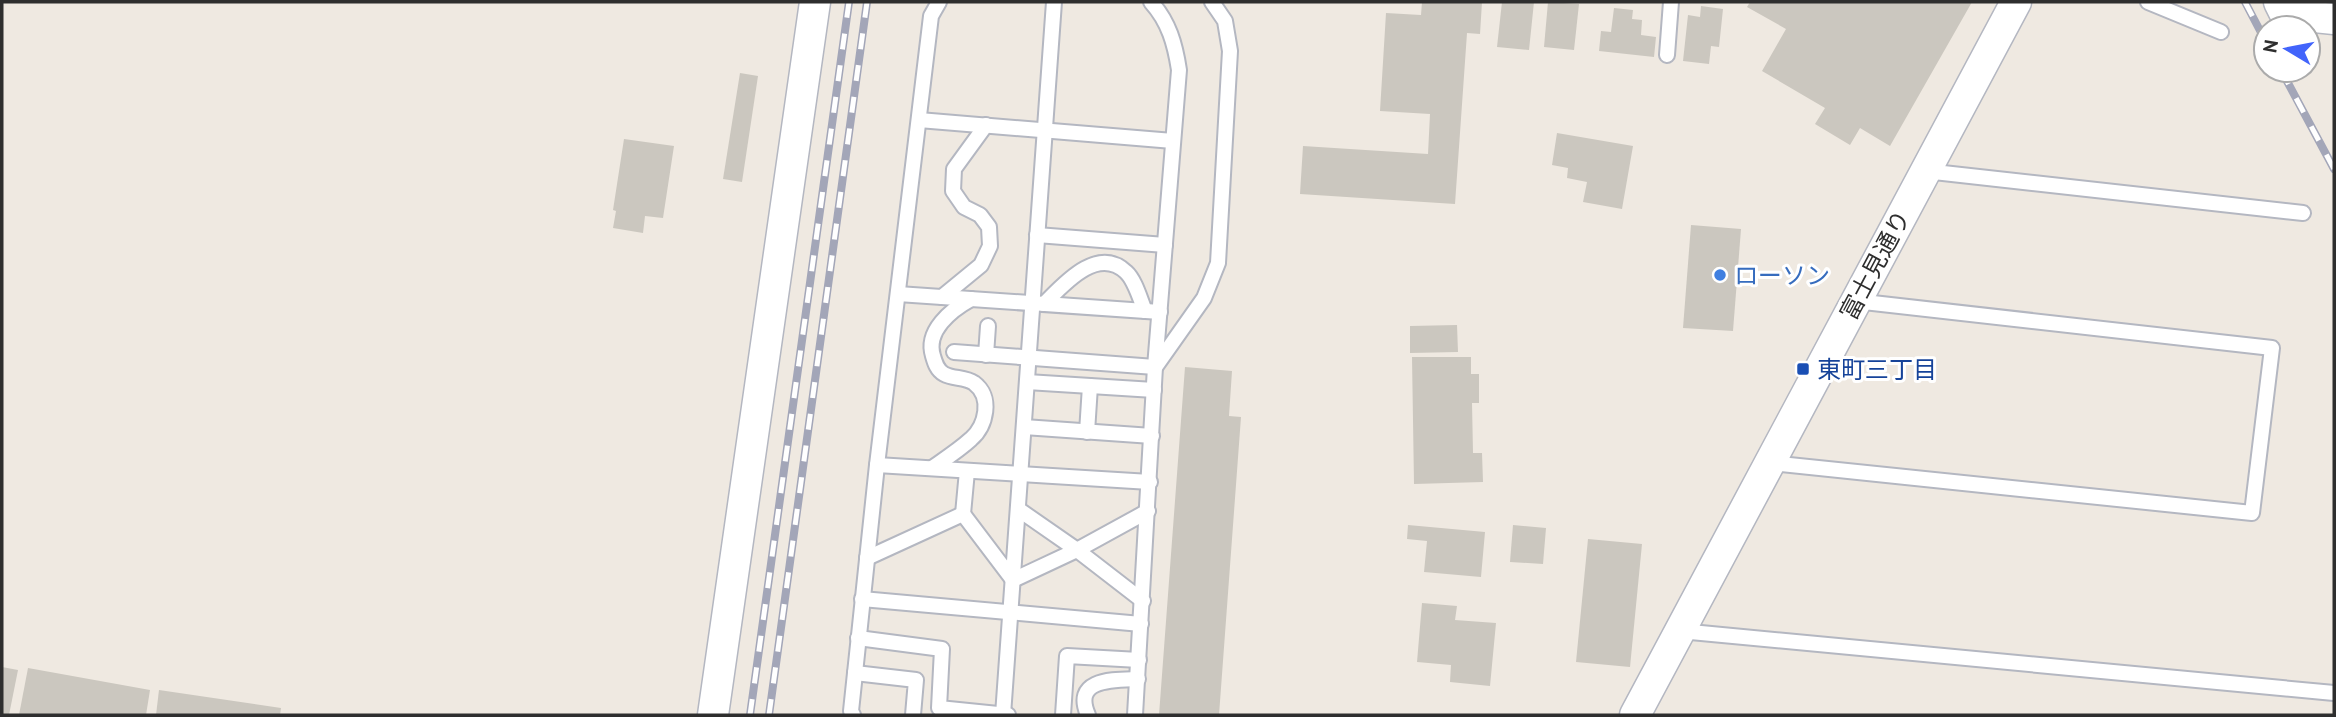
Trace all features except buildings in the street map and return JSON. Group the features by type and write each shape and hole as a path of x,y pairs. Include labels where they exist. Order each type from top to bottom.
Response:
{"street":[{"path":"713,715 815,2"},
{"name":"富士見通り","path":"1636,715 2016,2"},
{"path":"2278,2 2286,14 2334,19"}],"lane":[{"path":"853,715 851,711 862,599 931,16 939,2"},
{"path":"859,638 942,649 939,708 1005,715 1028,358 1038,303 1037,235 1054,2"},
{"path":"1135,715 1155,367 1152,311 1165,245 1179,70 1175,44 1168,26 1152,2"},
{"path":"1155,367 1204,298 1219,263 1230,51 1225,21 1212,2"},
{"path":"1667,55 1671,2"},
{"path":"2147,2 2221,32"},
{"path":"919,120 1173,141"},
{"path":"942,297 981,265 990,246 989,227 980,215 964,207 953,191 954,169 986,125"},
{"path":"1925,171 2303,213"},
{"path":"1037,235 1165,245"},
{"path":"1038,303 1094,263 1111,263 1126,272 1152,311"},
{"path":"898,294 1152,311"},
{"path":"932,468 973,438 985,416 986,398 976,384 965,378 944,374 935,365 929,346 935,331 955,308 971,299"},
{"path":"1771,463 2252,513 2272,348 1855,301"},
{"path":"986,355 988,326"},
{"path":"954,352 1155,367"},
{"path":"1027,382 1154,390"},
{"path":"1087,432 1090,386"},
{"path":"1024,427 1152,436"},
{"path":"877,465 1150,482"},
{"path":"967,471 963,514 1013,580"},
{"path":"1018,509 1143,601"},
{"path":"1013,580 1077,550 1148,511"},
{"path":"867,558 963,514"},
{"path":"862,599 1141,624"},
{"path":"1680,631 2334,694"},
{"path":"1063,715 1067,656 1139,660"},
{"path":"855,673 916,680 913,715"},
{"path":"1088,715 1084,706 1087,693 1094,683 1138,679"}],"railway":[{"path":"750,715 849,2"},
{"path":"769,715 867,2"},
{"path":"2245,2 2252,15"},
{"path":"2288,84 2334,169"}],"place":[{"name":"ローソン","path":"1720,275"},
{"name":"東町三丁目","path":"1803,369"}]}
